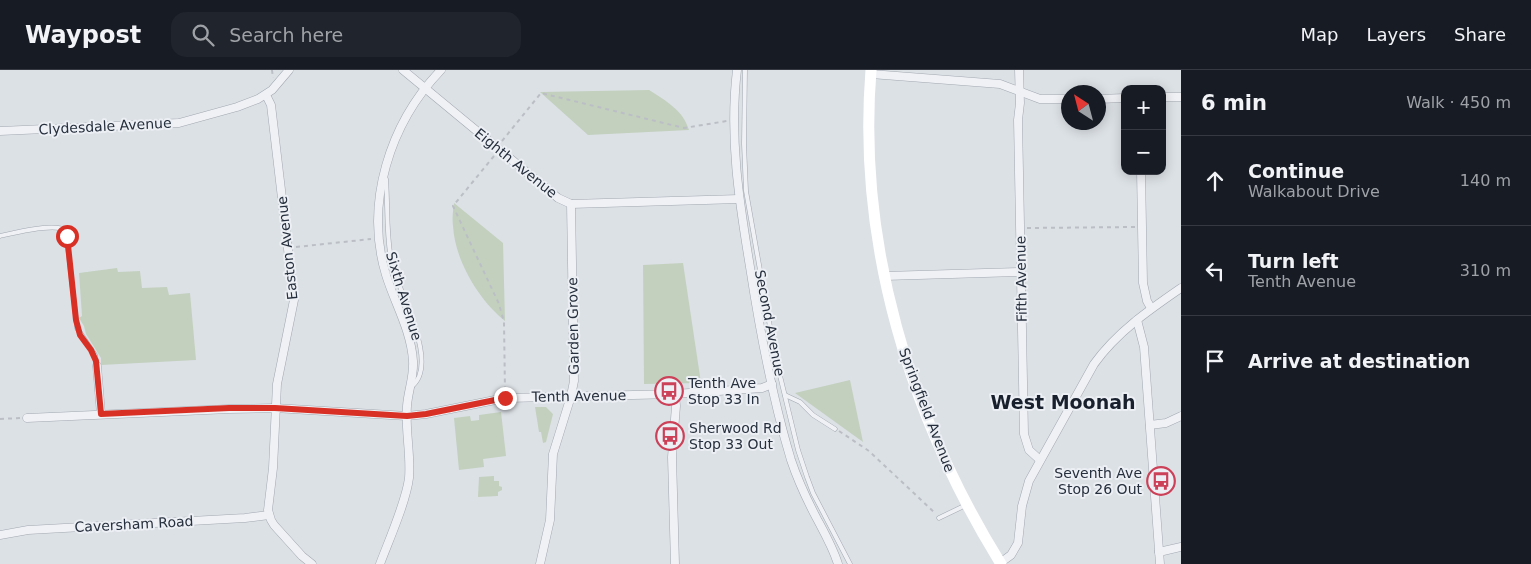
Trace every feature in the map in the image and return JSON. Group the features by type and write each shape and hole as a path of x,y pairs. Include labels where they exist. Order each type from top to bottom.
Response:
{"street":[{"path":"266,95 290,70"},
{"name":"Eighth Avenue","path":"403,70 558,198 571,204 739,199"},
{"name":"Sixth Avenue","path":"380,564 408,480 407,416 413,363 411,348 400,310 386,275 379,238 378,207 385,169 400,128 424,88 441,70"},
{"name":"Second Avenue","path":"737,70 734,119 736,169 760,334 797,476 802,490 831,545 838,564"},
{"name":"Fifth Avenue","path":"1019,70 1021,92 1018,120 1020,272 1024,441 1029,450 1040,460"},
{"path":"871,72 1000,84 1040,99 1061,99"},
{"name":"Springfield Avenue","path":"871,72 870,161 876,223 884,276 898,332 916,392 939,449 966,505 1001,564"},
{"name":"Clydesdale Avenue","path":"0,131 170,124 249,103 266,95"},
{"name":"Easton Avenue","path":"266,95 270,106 294,300 277,384 269,515"},
{"path":"1166,97 1181,97"},
{"path":"1106,98 1121,98"},
{"path":"1141,175 1143,283 1147,301 1151,308"},
{"name":"Garden Grove","path":"540,564 550,520 553,454 571,396 574,368 571,204"},
{"path":"884,276 1020,272"},
{"path":"1001,564 1011,555 1018,543 1024,494 1040,460 1094,364 1113,340 1151,308 1181,288"},
{"path":"1137,320 1144,347 1160,564"},
{"path":"97,366 101,414"},
{"name":"Tenth Avenue","path":"27,418 229,408 275,408 407,416 505,398 675,394 762,388 772,384"},
{"path":"675,394 672,466 675,564"},
{"path":"1150,425 1166,423 1181,416"},
{"path":"269,515 274,525 302,556 312,564"},
{"name":"Caversham Road","path":"0,535 28,530 236,519 269,515"},
{"path":"1159,552 1181,547"}],"lane":[{"name":"Second Avenue","path":"746,70 744,136 746,191 769,328 798,450 807,477 813,493 850,564"},
{"name":"Sixth Avenue","path":"385,169 387,191 386,222 391,262 414,321 421,358 420,378 410,388"},
{"path":"0,236 43,228 59,228 66,232 77,328 95,355 97,366"},
{"path":"784,395 800,402 812,415 835,429"},
{"path":"939,518 966,505"}],"path":[{"path":"272,70 273,80"},
{"path":"505,398 504,322 500,304 453,206 493,158 502,140 541,93 684,128 734,119"},
{"path":"1020,228 1142,226"},
{"path":"288,247 379,238"},
{"path":"0,420 27,418"},
{"path":"835,429 869,451 928,505 939,518"}],"green space":[{"path":"649,90 678,111 689,130 588,135 540,92"},
{"path":"454,203 503,243 505,321 486,302 463,266 455,239"},
{"path":"683,263 701,383 644,384 643,265"},
{"path":"117,268 118,272 140,271 142,288 167,287 169,295 190,293 196,360 101,365 101,358 86,334 79,318 82,316 79,273"},
{"path":"850,380 863,442 795,393"},
{"path":"535,407 546,407 553,414 546,442 543,443 541,432 539,432"},
{"path":"501,412 506,456 483,459 484,467 459,470 454,418 470,416 471,421 479,420 479,415"},
{"path":"494,476 494,481 499,481 499,486 502,487 502,490 498,492 498,496 478,497 479,477"}],"place":[{"name":"Tenth Ave Stop 33 In","path":"669,391"},
{"name":"Sherwood Rd Stop 33 Out","path":"670,436"},
{"name":"Seventh Ave Stop 26 Out","path":"1161,481"}],"district":[{"name":"West Moonah","path":"1063,402"}],"route":[{"path":"67,236 77,328 95,355 101,414 229,408 275,408 407,416 505,398"}]}
